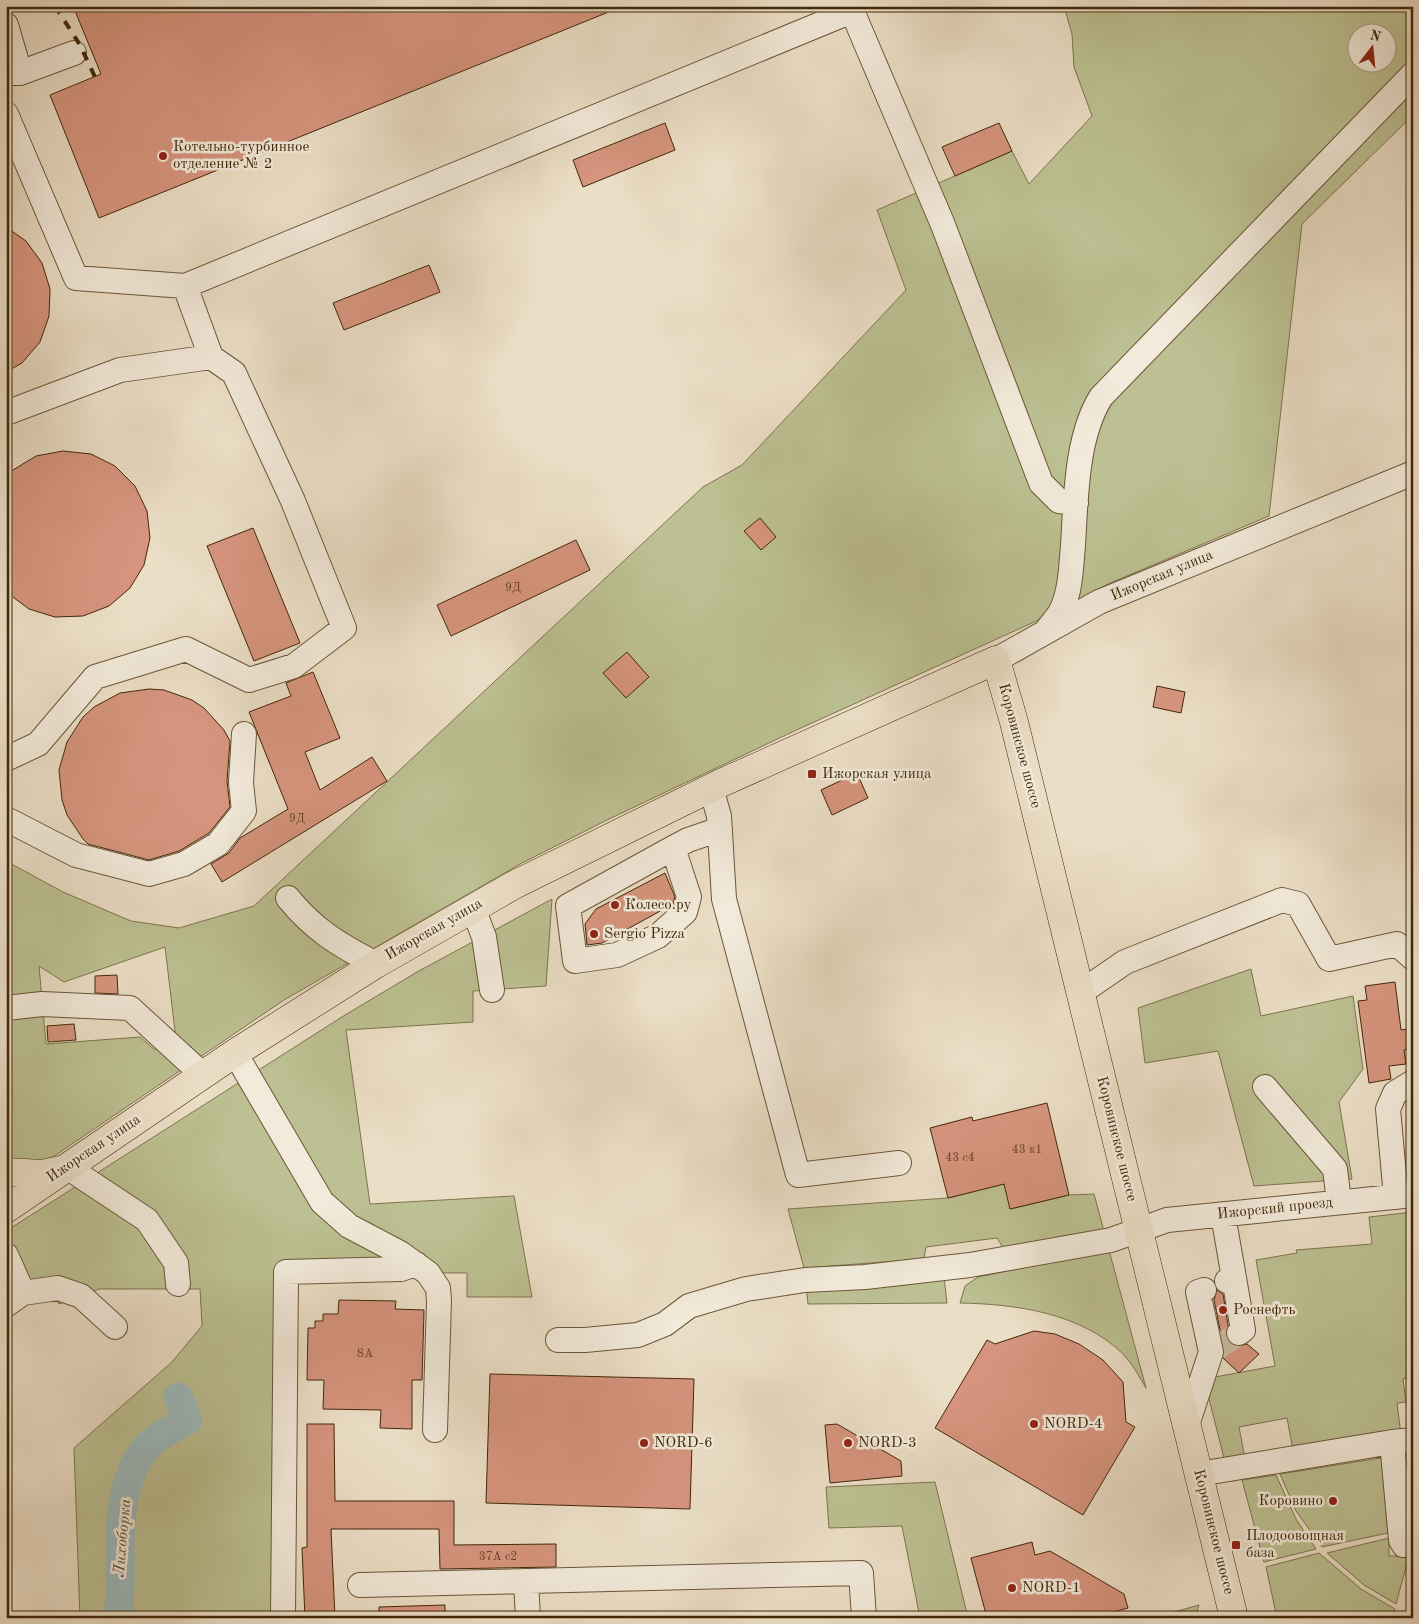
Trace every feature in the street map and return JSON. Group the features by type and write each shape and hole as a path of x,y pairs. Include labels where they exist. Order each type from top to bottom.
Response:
{"main road":[{"name":"Ижорская улица","path":"6,1209 235,1053 376,964 514,885 711,788 996,660"},
{"name":"Коровинское шоссе","path":"996,660 1014,722 1234,1618"},
{"path":"6,1172 42,1174 67,1167"}],"street":[{"path":"6,114 76,278 184,286 851,9 943,225 1041,483 1059,501 1076,503"},
{"path":"6,25 13,73 74,53"},
{"path":"1047,630 1062,609 1070,584 1076,503 1086,429 1092,411 1101,397 1413,74"},
{"path":"6,759 38,744 95,677 186,649 249,680 294,666 344,628 293,501 234,373 211,357 184,286"},
{"path":"6,413 120,370 211,357"},
{"name":"Ижорская улица","path":"996,660 1100,602 1413,473"},
{"path":"6,819 85,858 149,874 184,864 218,844 244,811 240,782 244,734"},
{"path":"711,788 719,816 724,899 798,1175 899,1163"},
{"path":"673,848 689,897 685,912 658,936 617,956 575,960 568,906 673,848 688,840 720,829"},
{"path":"288,898 307,921 345,948 376,964"},
{"path":"1080,993 1125,962 1282,900 1298,904 1329,959 1408,946"},
{"path":"473,908 484,937 492,990"},
{"path":"6,1008 42,1004 130,1008 203,1075"},
{"path":"235,1053 322,1202 349,1226 408,1259 432,1276 438,1288 435,1430"},
{"path":"1404,1196 1388,1109 1395,1093 1413,1082"},
{"path":"1265,1088 1335,1170 1339,1202"},
{"path":"67,1167 147,1220 176,1262 178,1284"},
{"name":"Ижорский проезд","path":"558,1340 585,1340 638,1335 665,1324 689,1306 746,1289 805,1280 866,1277 970,1265 1111,1240 1167,1220 1404,1196"},
{"path":"1222,1215 1230,1280 1243,1330 1239,1333"},
{"path":"6,1254 14,1299 58,1288 81,1296 115,1327"},
{"path":"283,1618 286,1272 401,1269 408,1259"},
{"path":"1187,1425 1214,1350 1198,1292 1204,1290"},
{"path":"1199,1474 1403,1441 1401,1540 1404,1544 1413,1544"},
{"path":"360,1585 861,1573 864,1618"},
{"path":"526,1581 528,1618"}],"green space":[{"path":"1064,6 1413,6 1413,115 1302,224 1269,516 1108,584 1043,618 790,733 607,820 522,863 284,1000 50,1159 6,1166 6,861 63,892 131,921 179,928 254,906 703,487 742,465 906,290 877,210 1012,151 1029,184 1092,116 1074,67 1072,34","holes":["165,947 176,1039 155,1050 140,1037 46,1044 39,966 64,982"]},
{"path":"552,899 546,986 473,991 473,1022 346,1030 370,1204 514,1196 532,1297 467,1297 467,1273 287,1272 283,1618 80,1618 74,1448 172,1362 202,1326 200,1289 99,1289 59,1304 42,1277 6,1300 6,1231 345,1015 417,972"},
{"path":"1251,969 1261,1016 1353,996 1363,1069 1339,1102 1352,1179 1254,1186 1218,1051 1145,1063 1138,1008"},
{"path":"1004,1184 1011,1209 1069,1195 1094,1194 1105,1235 1005,1251 997,1238 926,1247 924,1259 804,1268 788,1209 948,1198"},
{"path":"1413,1212 1413,1377 1403,1379 1406,1402 1397,1403 1401,1435 1293,1450 1287,1418 1239,1427 1245,1459 1225,1462 1204,1379 1275,1366 1256,1260 1297,1253 1296,1250 1372,1244 1369,1217"},
{"path":"1109,1250 1146,1388 1122,1353 1105,1339 1087,1328 1046,1313 1003,1306 960,1303 965,1286 978,1277"},
{"path":"944,1277 947,1303 808,1304 806,1284"},
{"path":"1393,1456 1383,1474 1388,1533 1322,1547 1296,1511 1280,1474"},
{"path":"1276,1475 1296,1519 1316,1549 1264,1562 1242,1480"},
{"path":"935,1482 968,1618 920,1618 902,1526 829,1528 826,1487"},
{"path":"1389,1538 1389,1556 1409,1556 1396,1604 1364,1585 1327,1553"},
{"path":"1319,1553 1361,1589 1395,1609 1392,1618 1277,1618 1266,1567"},
{"path":"1199,1605 1195,1618 1153,1618"}],"building":[{"name":"Котельно-турбинное отделение № 2","path":"73,6 621,7 99,218 50,95 101,74"},
{"path":"665,123 675,150 583,187 573,160"},
{"path":"999,123 1012,151 955,176 942,147"},
{"path":"6,227 26,241 42,263 50,289 49,316 40,342 22,363 6,372"},
{"path":"429,265 440,292 344,330 333,303"},
{"path":"63,451 91,454 115,466 135,486 147,511 150,538 144,565 130,588 109,606 83,616 55,617 29,609 6,592 6,477 13,470 36,456"},
{"path":"760,518 776,537 761,550 744,531"},
{"path":"253,528 300,643 254,661 207,546"},
{"path":"576,540 590,570 451,636 437,605"},
{"path":"627,652 649,677 626,698 603,673"},
{"path":"313,672 340,738 305,752 320,790 372,757 387,781 222,882 211,864 229,853 240,838 288,809 249,712 291,696 286,683"},
{"path":"1157,686 1185,692 1181,713 1153,707"},
{"path":"149,689 164,690 192,700 204,708 224,730 230,741 227,781 230,807 209,833 179,851 149,860 88,844 83,839 67,815 62,800 59,770 67,742 83,717 94,707 120,693"},
{"path":"857,773 868,798 832,815 821,790"},
{"path":"665,873 675,897 673,904 602,943 587,945 585,924 596,909"},
{"path":"117,975 118,994 95,993 95,976"},
{"path":"1395,982 1401,1030 1413,1028 1413,1048 1404,1050 1406,1064 1389,1066 1391,1079 1369,1083 1358,1001 1367,1000 1365,986"},
{"path":"74,1024 76,1040 48,1042 47,1026"},
{"path":"1047,1103 1069,1195 1010,1209 1004,1184 948,1198 930,1128 972,1117 973,1121"},
{"path":"1217,1290 1223,1294 1228,1325 1225,1334 1228,1341 1234,1346 1247,1344 1259,1354 1239,1373 1223,1358 1224,1349 1214,1300"},
{"path":"339,1300 396,1301 395,1309 424,1310 422,1380 412,1380 412,1429 380,1428 381,1410 323,1409 324,1380 307,1380 308,1328 315,1328 315,1321 323,1321 323,1314 338,1314"},
{"name":"NORD-4","path":"1034,1331 1055,1334 1079,1344 1103,1360 1123,1382 1126,1422 1135,1427 1083,1515 935,1428 987,1340 995,1344"},
{"path":"490,1374 694,1379 690,1509 486,1503"},
{"path":"307,1424 334,1424 335,1501 454,1501 454,1545 556,1544 556,1567 440,1569 439,1529 331,1529 335,1618 305,1618 302,1548 307,1547"},
{"name":"NORD-3","path":"837,1424 901,1461 902,1476 830,1483 825,1425"},
{"path":"1032,1542 1035,1555 1050,1551 1124,1594 1128,1608 1093,1618 987,1618 971,1558"},
{"path":"445,1605 445,1618 379,1618 379,1607"}],"waterway":[{"name":"Лихоборка","path":"118,1618 120,1597 120,1531 126,1488 133,1468 144,1450 164,1434 188,1420 178,1397"}],"tunnel":[{"path":"1217,1348 1239,1333"}],"railway":[{"path":"55,6 80,45 95,77"}],"place":[{"name":"Котельно-турбинное отделение № 2","path":"163,156"},
{"name":"Ижорская улица","path":"812,774"},
{"name":"Колесо.ру","path":"615,905"},
{"name":"Sergio Pizza","path":"594,934"},
{"name":"Роснефть","path":"1223,1310"},
{"name":"NORD-4","path":"1034,1424"},
{"name":"NORD-6","path":"644,1443"},
{"name":"NORD-3","path":"848,1443"},
{"name":"Коровино","path":"1333,1501"},
{"name":"Плодоовощная база","path":"1236,1545"},
{"name":"NORD-1","path":"1012,1588"}]}
